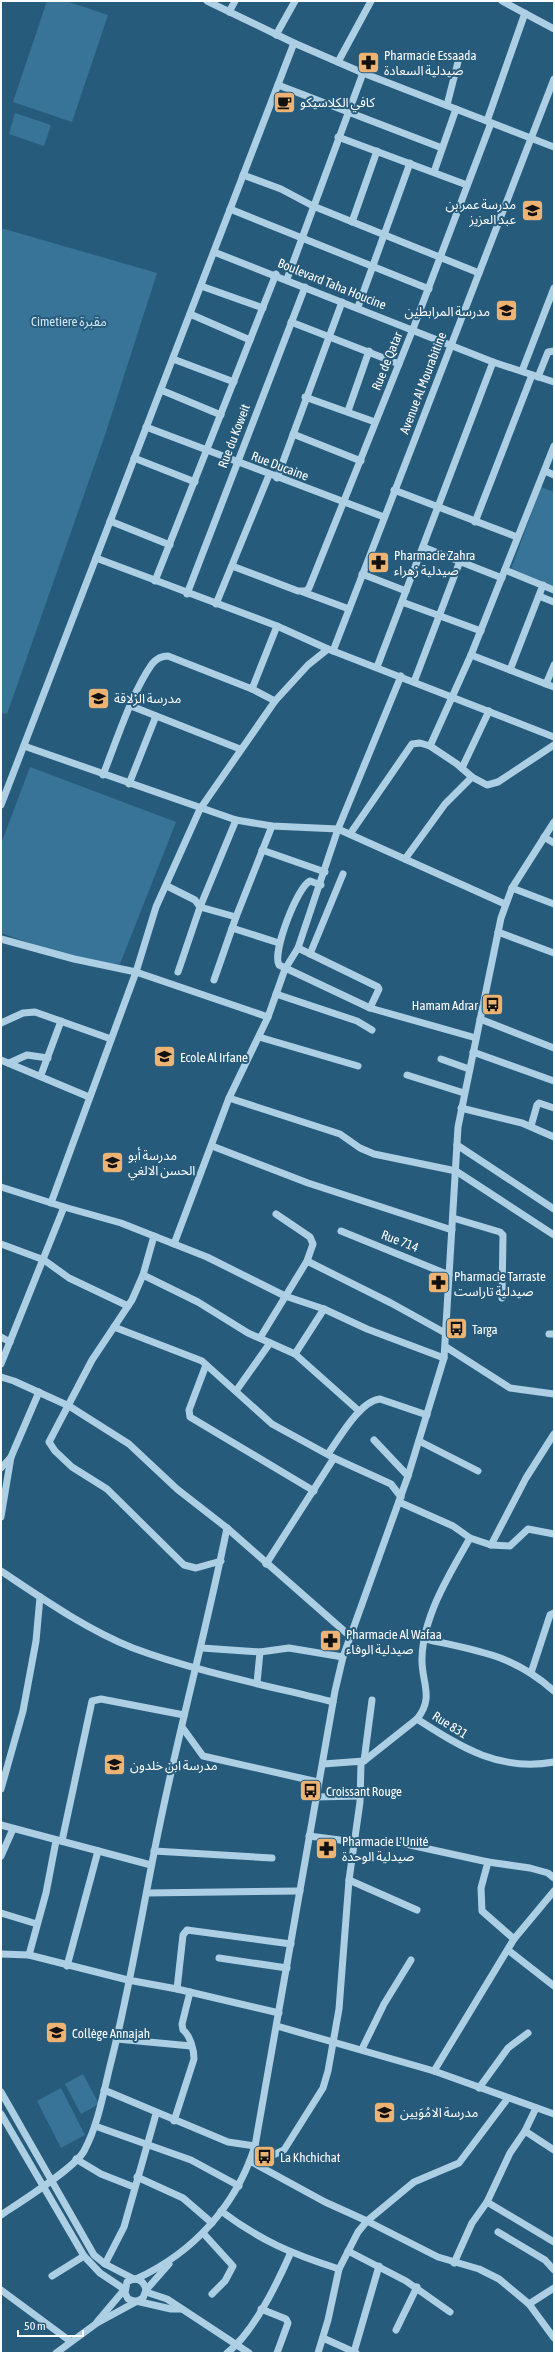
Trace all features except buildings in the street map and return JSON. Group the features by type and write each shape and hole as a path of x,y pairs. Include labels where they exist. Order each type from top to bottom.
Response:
{"street":[{"path":"207,1 276,35 363,73 554,146"},
{"path":"229,12 235,1"},
{"path":"276,35 295,1"},
{"path":"338,62 371,1"},
{"path":"502,1 554,29"},
{"name":"Rue de Qatar","path":"303,592 308,590 414,329 467,185 525,13"},
{"path":"1,805 294,43"},
{"path":"447,105 459,58"},
{"path":"287,279 338,137 363,73"},
{"name":"Avenue Al Mourabitine","path":"331,650 349,609 554,79"},
{"path":"278,85 347,113 442,148"},
{"path":"434,172 456,109"},
{"path":"338,137 467,185"},
{"path":"352,222 377,151"},
{"path":"358,307 410,163"},
{"path":"243,175 281,189 313,206 479,273"},
{"path":"230,209 301,239 429,289"},
{"name":"Boulevard Taha Houcine","path":"214,252 276,274 493,362 554,382"},
{"path":"155,582 208,451 276,274"},
{"path":"201,286 263,308"},
{"name":"Rue du Koweit","path":"187,594 236,462 305,287"},
{"path":"522,371 554,288"},
{"path":"277,478 328,336 342,302"},
{"path":"190,314 250,340"},
{"path":"291,322 369,351 399,364"},
{"path":"475,522 535,376 548,352 554,350"},
{"path":"348,411 369,351"},
{"path":"173,359 234,382"},
{"path":"377,667 493,362"},
{"path":"161,390 221,415"},
{"path":"306,397 376,422"},
{"name":"Rue Ducaine","path":"146,427 269,475 384,517"},
{"path":"293,434 361,462"},
{"path":"430,746 481,631 554,446"},
{"path":"134,458 195,482"},
{"path":"544,471 554,475"},
{"path":"216,604 269,475"},
{"path":"394,490 517,538"},
{"path":"110,521 170,545"},
{"path":"423,547 502,578"},
{"path":"96,558 155,582 277,626 331,650 401,676 554,737"},
{"path":"414,682 460,561"},
{"path":"232,566 349,609"},
{"path":"505,570 554,590"},
{"path":"362,574 406,591"},
{"path":"510,670 543,585"},
{"path":"539,596 554,602"},
{"path":"402,602 481,631"},
{"path":"252,689 277,626"},
{"path":"50,1203 136,972 156,908 185,838 200,809 240,749 275,701 308,665 331,650"},
{"path":"471,655 554,687"},
{"path":"102,774 131,706 153,664 165,656 252,689 275,701"},
{"path":"546,684 554,665"},
{"path":"174,1244 229,1098 268,1017 285,969 298,948 321,885 338,829 401,676"},
{"path":"131,706 240,749"},
{"path":"462,768 489,711"},
{"path":"129,784 156,716"},
{"path":"350,834 412,744 420,743 430,746 483,784 492,784 554,745"},
{"path":"24,746 200,809 236,820 272,826 338,829 505,904"},
{"path":"405,859 444,804 472,777"},
{"path":"178,972 200,907 236,820"},
{"path":"56,2353 70,2341 97,2323 143,2298 146,2291 170,2262 203,2233 221,2211 239,2186 256,2146 318,1782 323,1764 333,1702 343,1657 400,1500 444,1358 447,1334 457,1145 461,1108 498,932 505,904 512,888 554,822"},
{"path":"214,980 236,917 272,826"},
{"path":"544,836 554,843"},
{"path":"262,850 325,872"},
{"path":"310,954 343,874"},
{"path":"321,885 310,881 303,886 279,943 276,958 279,965 370,1008 476,1038"},
{"path":"166,886 195,900 200,907 236,917"},
{"path":"512,888 554,904"},
{"path":"232,928 279,943"},
{"path":"498,932 554,953"},
{"path":"1,935 10,940"},
{"path":"1,939 10,940 74,959 136,972 268,1017"},
{"path":"298,948 378,987 379,989 370,1008"},
{"path":"276,994 357,1022 372,1030"},
{"path":"1,1023 29,1011 111,1039"},
{"path":"480,1019 554,1048"},
{"path":"41,1076 61,1021"},
{"path":"259,1037 358,1066"},
{"path":"473,1052 554,1081"},
{"path":"9,1063 27,1055 48,1058"},
{"path":"441,1059 469,1069"},
{"path":"1,1060 89,1097"},
{"path":"407,1075 464,1093"},
{"path":"229,1098 340,1134 360,1148 374,1154 456,1171 554,1235"},
{"path":"531,1126 537,1105 539,1104 554,1108"},
{"path":"461,1108 531,1126 554,1137"},
{"path":"457,1145 554,1209"},
{"path":"212,1146 308,1183 452,1230"},
{"path":"1,1187 64,1208 121,1223 232,1268 285,1296 324,1309 367,1329 444,1358"},
{"path":"1,1364 64,1208"},
{"path":"260,1338 307,1262 312,1239 276,1214"},
{"path":"453,1218 500,1232 503,1235 502,1298"},
{"name":"Rue 714","path":"340,1231 449,1275"},
{"path":"154,1236 143,1275 128,1306 92,1360 49,1442 55,1452 72,1467 107,1489 184,1565 196,1568 221,1561"},
{"path":"1,1244 44,1260 69,1278 128,1306"},
{"path":"307,1262 391,1303 447,1334"},
{"path":"143,1275 170,1286 260,1338 295,1354 359,1411"},
{"path":"295,1354 324,1309"},
{"path":"114,1327 196,1359 206,1365 272,1424 331,1456 390,1484 400,1500 452,1526 470,1538 491,1545 510,1546 528,1529 554,1534"},
{"path":"1,1337 10,1342"},
{"path":"236,1391 270,1343"},
{"path":"446,1347 510,1388 554,1394"},
{"path":"206,1365 189,1410 190,1417 314,1491"},
{"path":"1,1378 39,1392 69,1406 128,1444 177,1489 227,1528 266,1564 351,1636"},
{"path":"1,1517 11,1457 39,1392"},
{"path":"266,1564 314,1491 331,1456 359,1411 373,1400 380,1399 427,1415"},
{"path":"491,1545 526,1478 554,1434"},
{"path":"374,1440 408,1476"},
{"path":"419,1441 478,1471"},
{"path":"1,1468 11,1457"},
{"path":"1,2215 43,2187 83,2154 95,2126 118,2039 128,1980 147,1893 151,1865 184,1714 202,1648 227,1528"},
{"path":"417,1719 425,1710 427,1697 422,1656 438,1596 470,1538"},
{"path":"1,1571 40,1597 92,1628 132,1648 197,1667 333,1702"},
{"path":"1,1789 24,1711 36,1641 40,1597"},
{"path":"531,1673 550,1615 554,1613"},
{"path":"426,1639 496,1656 516,1663 554,1691"},
{"path":"202,1648 260,1652 289,1648 343,1657"},
{"path":"257,1683 260,1652"},
{"path":"29,1955 59,1841 92,1701 101,1699 184,1714"},
{"path":"252,2158 280,2153 289,2144 323,2088 339,2009 349,1880 372,1700"},
{"name":"Rue 831","path":"363,1762 417,1719 463,1748 479,1755 535,1765 554,1762"},
{"path":"182,1727 203,1756 318,1782"},
{"path":"323,1764 363,1762"},
{"path":"316,1797 360,1796"},
{"path":"1,1825 151,1865"},
{"path":"1,1856 13,1829"},
{"path":"310,1836 355,1842 401,1843 488,1862 530,1868 548,1873 554,1878"},
{"path":"67,1966 98,1851"},
{"path":"154,1851 272,1858"},
{"path":"488,1862 481,1888 482,1911 514,1939"},
{"path":"349,1880 417,1910"},
{"path":"147,1893 300,1891"},
{"path":"434,2071 514,1939 553,1893"},
{"path":"1,1913 37,1924"},
{"path":"177,1989 183,1935 187,1930 291,1944"},
{"path":"508,1950 554,1986"},
{"path":"1,1954 29,1955 67,1966 128,1980 177,1989 279,2013"},
{"path":"218,1958 287,1968"},
{"path":"362,2049 380,2010 411,1960"},
{"path":"174,2121 194,2059 194,2050 191,2046 188,2033 183,2030 182,2024 190,1992"},
{"path":"277,2026 362,2049 434,2071 554,2114"},
{"path":"479,2088 508,2048 528,2033"},
{"path":"118,2039 191,2046"},
{"path":"104,2090 156,2114 228,2142 256,2146"},
{"path":"1,2092 94,2255 105,2264 142,2281 146,2291 163,2297 181,2309 231,2350 249,2353"},
{"path":"318,2353 323,2338 339,2268 367,2221 414,2182 459,2163 508,2098"},
{"path":"454,2263 472,2223 487,2202 510,2153 536,2108"},
{"path":"1,2114 84,2256 100,2274 124,2290 126,2296 135,2301 171,2309 181,2309"},
{"path":"105,2264 124,2227 137,2177 149,2144 156,2114"},
{"path":"95,2126 149,2144 190,2160 239,2186"},
{"path":"524,2131 554,2150"},
{"path":"252,2158 320,2199 454,2263 479,2269 499,2279 529,2304 554,2338"},
{"path":"76,2159 95,2171 134,2187"},
{"path":"137,2177 183,2198 212,2223"},
{"path":"487,2202 554,2242"},
{"path":"221,2211 267,2242 291,2252 339,2268"},
{"path":"498,2232 545,2260 554,2270"},
{"path":"203,2233 233,2266 225,2281 212,2294"},
{"path":"348,2251 417,2287 450,2312"},
{"path":"231,2350 261,2309 291,2252"},
{"path":"52,2276 84,2256"},
{"path":"97,2323 124,2290 127,2282 170,2262"},
{"path":"323,2338 355,2353 379,2266"},
{"path":"396,2330 417,2287"},
{"path":"529,2304 554,2288"},
{"path":"1,2290 70,2341"},
{"path":"261,2309 286,2320 288,2323 277,2353"}],"green space":[{"path":"47,1 66,1 108,15 72,122 13,102"},
{"path":"15,113 51,125 44,146 9,134"},
{"name":"Cimetiere مقبرة","path":"1,228 157,273 105,435 7,714 1,713"},
{"path":"541,487 554,492 554,588 510,572"},
{"path":"30,767 176,822 120,964 77,960 1,933 1,844"},
{"path":"83,2074 99,2104 81,2114 65,2084"},
{"path":"61,2088 85,2135 61,2148 37,2101"}],"place":[{"name":"Pharmacie Essaada صيدلية السعادة","path":"369,62"},
{"name":"كافي الكلاسيكو","path":"285,102"},
{"name":"مدرسة عمر بن عبد العزيز","path":"532,211"},
{"name":"مدرسة المرابطين","path":"506,311"},
{"name":"Pharmacie Zahra صيدلية زهراء","path":"379,562"},
{"name":"مدرسة الزلاقة","path":"99,698"},
{"name":"Hamam Adrar","path":"493,1005"},
{"name":"Ecole Al Irfane","path":"164,1057"},
{"name":"مدرسة أبو الحسن الالغي","path":"112,1162"},
{"name":"Pharmacie Tarraste صيدلية تاراست","path":"439,1283"},
{"name":"Targa","path":"456,1329"},
{"name":"Pharmacie Al Wafaa صيدلية الوفاء","path":"330,1641"},
{"name":"مدرسة ابن خلدون","path":"114,1765"},
{"name":"Croissant Rouge","path":"311,1791"},
{"name":"Pharmacie L'Unité صيدلية الوحدة","path":"327,1848"},
{"name":"Collège Annajah","path":"56,2033"},
{"name":"مدرسة الامُوَيين","path":"385,2112"},
{"name":"La Khchichat","path":"264,2157"}]}
